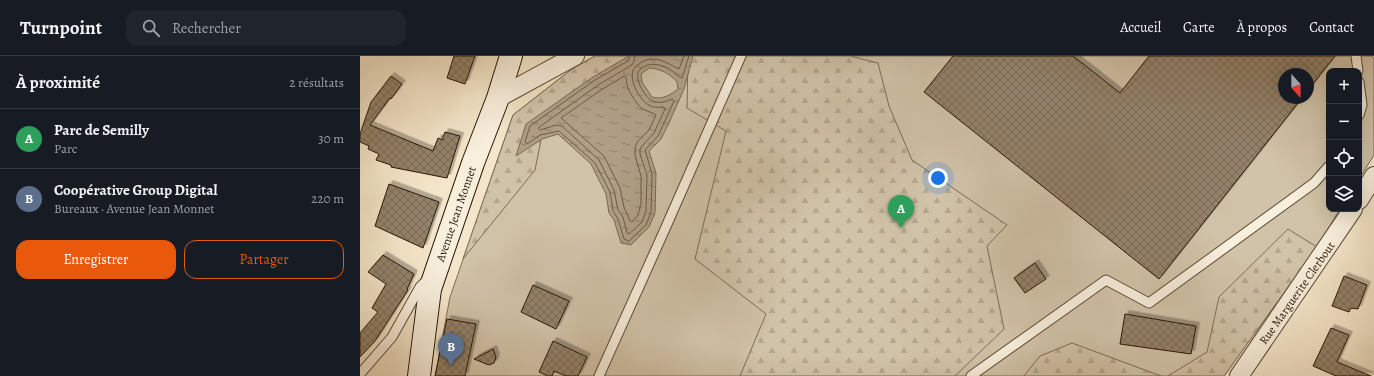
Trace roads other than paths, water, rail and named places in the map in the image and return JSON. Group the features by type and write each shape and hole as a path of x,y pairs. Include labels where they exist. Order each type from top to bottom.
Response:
{"main road":[{"name":"Avenue Jean Monnet","path":"420,376 430,289 473,163 498,98 511,56"}],"street":[{"path":"498,98 575,56"},
{"path":"1362,195 1374,176"},
{"name":"Rue Marguerite Clerbout","path":"1239,376 1351,212"}],"lane":[{"path":"599,376 741,56"},
{"path":"1356,56 1358,68"},
{"path":"971,376 1106,280 1149,303 1314,183 1326,169"},
{"path":"360,374 392,337 420,287 436,271"}],"water":[{"path":"629,56 693,56 684,89 669,123 661,139 649,151 656,173 655,213 649,227 631,245 621,243 614,220 609,213 606,194 591,164 558,134 542,139 516,156 526,124 593,77","holes":["649,68 661,70 671,76 677,82 678,89 663,97 652,97 642,82 641,74"]}],"place":[{"name":"Parc de Semilly","path":"901,228"},
{"name":"Coopérative Group Digital","path":"451,366"}]}
